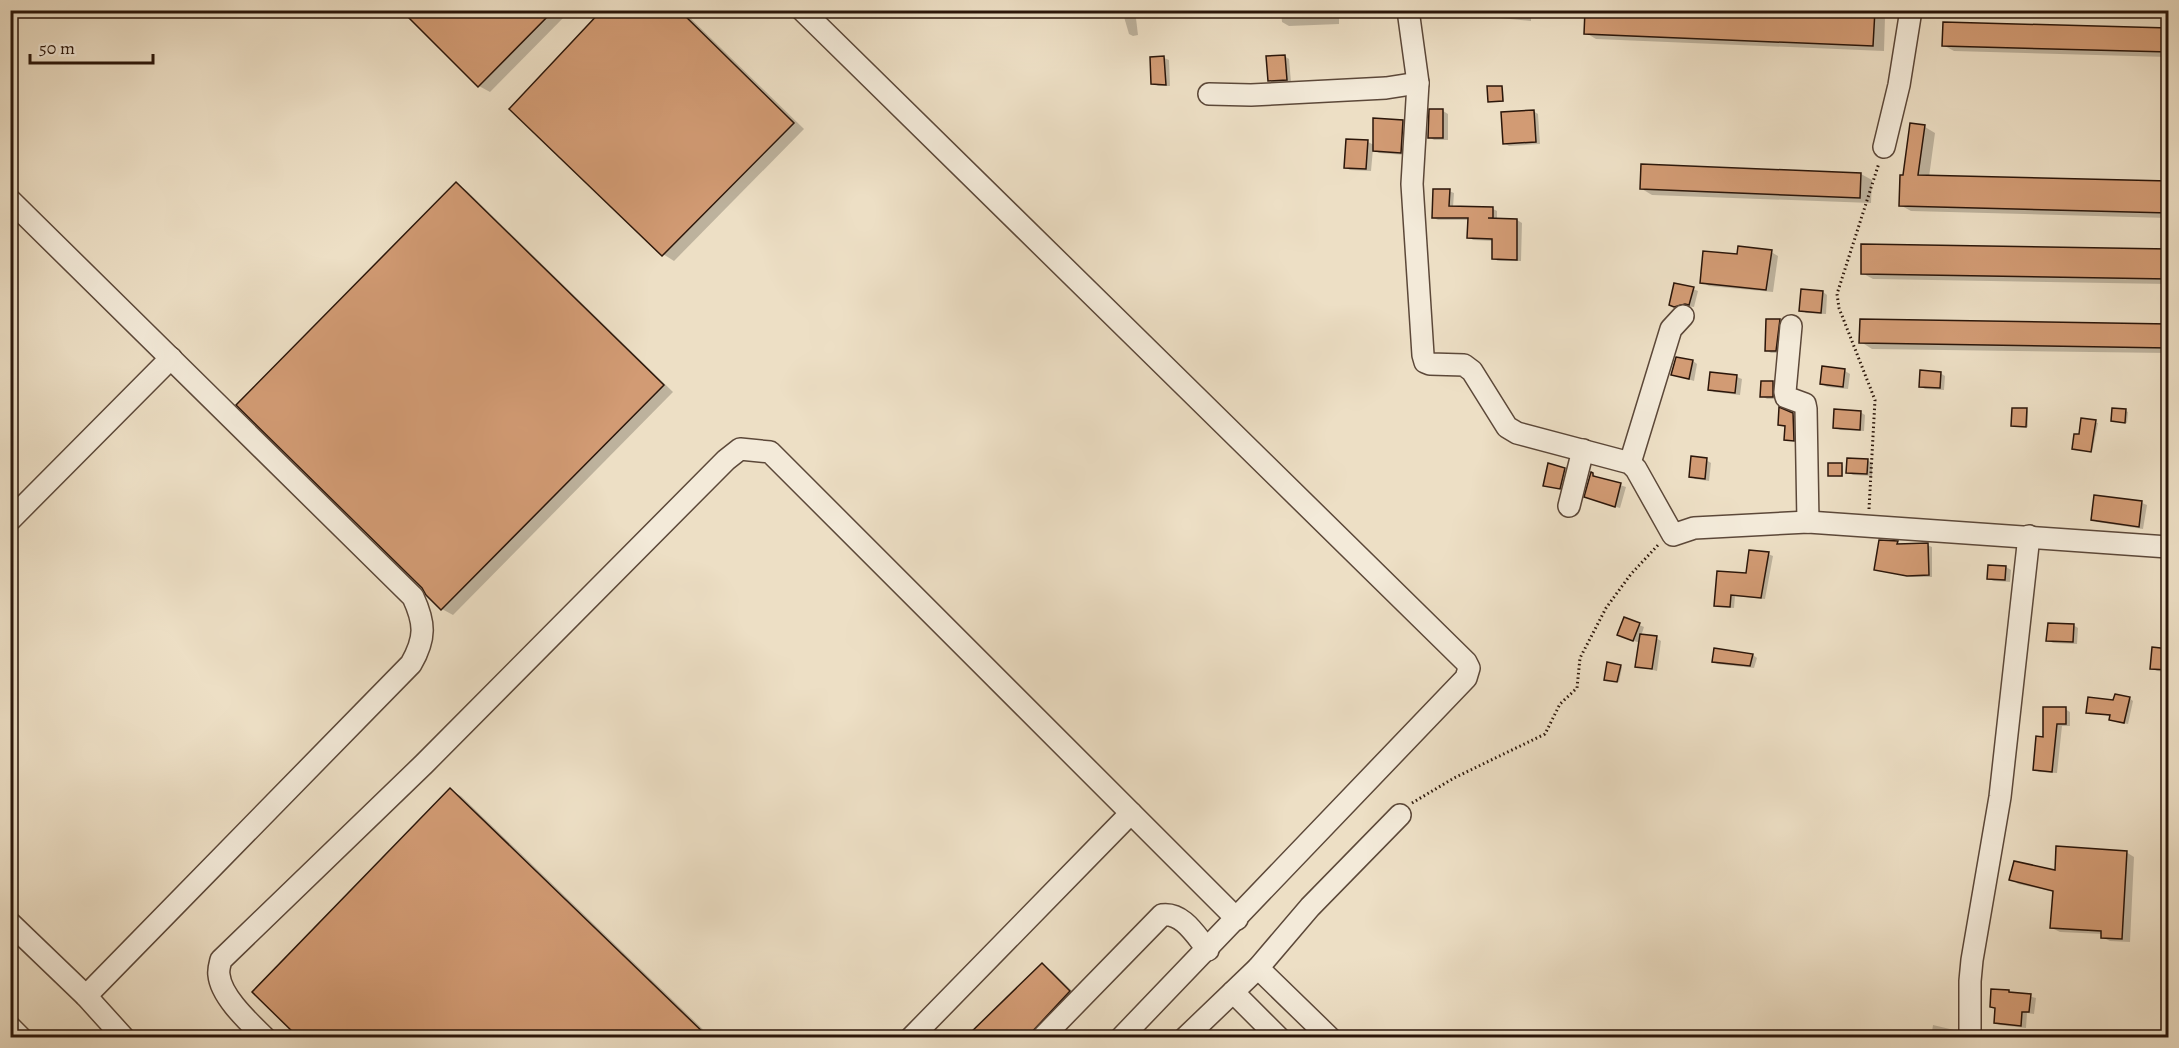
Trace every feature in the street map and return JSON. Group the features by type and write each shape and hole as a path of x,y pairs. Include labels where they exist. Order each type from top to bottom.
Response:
{"street":[{"path":"801,10 1466,662 1469,668 1466,678 1122,1038"},
{"path":"1408,10 1418,83 1412,184 1423,355 1425,362 1464,365 1472,371 1507,427 1517,433 1630,463 1673,535 1694,528 1808,522 2169,547"},
{"path":"1884,147 1899,85 1911,10"},
{"path":"1209,94 1251,95 1386,88 1418,83"},
{"path":"10,200 413,597 421,615 423,633 419,650 411,664 86,996"},
{"path":"1630,463 1671,329 1683,316"},
{"path":"1791,326 1785,392 1786,397 1805,404 1806,409 1808,522"},
{"path":"10,520 171,358"},
{"path":"265,1038 239,1011 224,989 219,974 221,960 424,764 726,460 740,450 770,452 1237,919"},
{"path":"1569,506 1583,450"},
{"path":"1983,1038 1970,1037 1970,981 2000,797 2029,536"},
{"path":"911,1038 1131,813"},
{"path":"1185,1038 1258,968 1310,907 1400,814"},
{"path":"1042,1038 1162,915 1170,914 1179,917 1208,950"},
{"path":"10,923 86,996 124,1037"},
{"path":"1258,968 1330,1038"},
{"path":"1233,992 1279,1038"},
{"path":"10,1027 21,1038"}],"path":[{"path":"1868,526 1875,400 1839,308 1837,294 1884,147"},
{"path":"1400,814 1413,802 1454,778 1545,734 1560,704 1577,688 1580,658 1606,608 1658,544 1673,535"}],"building":[{"path":"401,10 554,10 478,87"},
{"path":"602,10 679,10 794,123 662,256 509,109"},
{"path":"1585,10 1875,10 1873,46 1584,34"},
{"path":"1943,22 2169,28 2169,52 1942,46"},
{"path":"1285,55 1287,80 1268,81 1266,56"},
{"path":"1164,56 1166,85 1151,84 1150,57"},
{"path":"1487,86 1502,86 1503,101 1488,102"},
{"path":"1429,109 1443,109 1443,138 1428,138"},
{"path":"1534,110 1536,142 1503,144 1501,112"},
{"path":"1373,118 1403,120 1401,153 1373,151"},
{"path":"1910,123 1925,125 1918,175 2169,181 2169,213 1899,206 1900,175 1903,175"},
{"path":"1346,139 1368,140 1366,169 1344,168"},
{"path":"1641,164 1861,173 1860,198 1640,189"},
{"path":"456,182 664,385 441,610 422,588 236,405"},
{"path":"1433,189 1450,189 1449,206 1493,207 1493,218 1488,218 1517,219 1517,260 1492,259 1492,239 1467,238 1468,218 1432,218"},
{"path":"1861,244 2169,249 2169,279 1861,274"},
{"path":"1738,246 1772,250 1766,290 1700,283 1703,251 1737,254"},
{"path":"1674,283 1694,287 1689,305 1674,307 1669,305"},
{"path":"1801,289 1823,291 1821,313 1799,311"},
{"path":"1766,319 1780,319 1776,351 1765,351"},
{"path":"1860,319 2169,324 2169,348 1859,343"},
{"path":"1676,357 1693,360 1689,379 1671,375"},
{"path":"1822,366 1845,369 1843,387 1820,384"},
{"path":"1920,370 1941,372 1940,388 1919,387"},
{"path":"1710,372 1737,375 1735,393 1708,390"},
{"path":"1761,381 1773,381 1773,397 1760,397"},
{"path":"1779,407 1793,413 1794,441 1784,440 1785,426 1778,425"},
{"path":"2012,408 2027,408 2026,427 2011,426"},
{"path":"2112,408 2126,409 2125,423 2111,421"},
{"path":"1834,409 1861,411 1860,430 1833,428"},
{"path":"2081,418 2096,420 2091,452 2072,449 2074,434 2079,434"},
{"path":"1691,456 1707,458 1705,479 1689,477"},
{"path":"1847,458 1868,459 1867,474 1846,473"},
{"path":"1548,463 1565,468 1560,489 1543,486"},
{"path":"1828,463 1842,463 1842,476 1828,476"},
{"path":"1591,472 1593,476 1621,483 1615,507 1584,497"},
{"path":"2094,495 2142,501 2139,527 2091,520"},
{"path":"1879,540 1898,541 1897,544 1928,543 1929,575 1907,576 1874,570"},
{"path":"1749,550 1769,552 1761,598 1731,595 1730,607 1714,606 1717,571 1746,573"},
{"path":"1988,565 2006,566 2005,580 1987,579"},
{"path":"1624,617 1640,623 1633,641 1617,635"},
{"path":"2048,623 2074,624 2073,642 2046,641"},
{"path":"1640,634 1657,636 1652,669 1635,667"},
{"path":"2152,647 2169,649 2169,670 2150,669"},
{"path":"1714,648 1753,654 1750,666 1712,662"},
{"path":"1607,662 1621,665 1617,682 1604,680"},
{"path":"2115,694 2130,697 2124,723 2109,720 2110,715 2086,713 2088,697 2113,700"},
{"path":"2043,707 2066,707 2066,724 2057,724 2052,772 2033,770 2036,736 2043,737"},
{"path":"450,788 709,1038 299,1038 252,992"},
{"path":"2056,846 2127,851 2122,939 2101,938 2101,931 2050,928 2053,891 2009,880 2014,861 2055,870"},
{"path":"1042,963 1070,991 1027,1038 965,1038"},
{"path":"1991,989 2031,994 2029,1012 2022,1012 2021,1026 1994,1023 1995,1008 1990,1007"}]}
